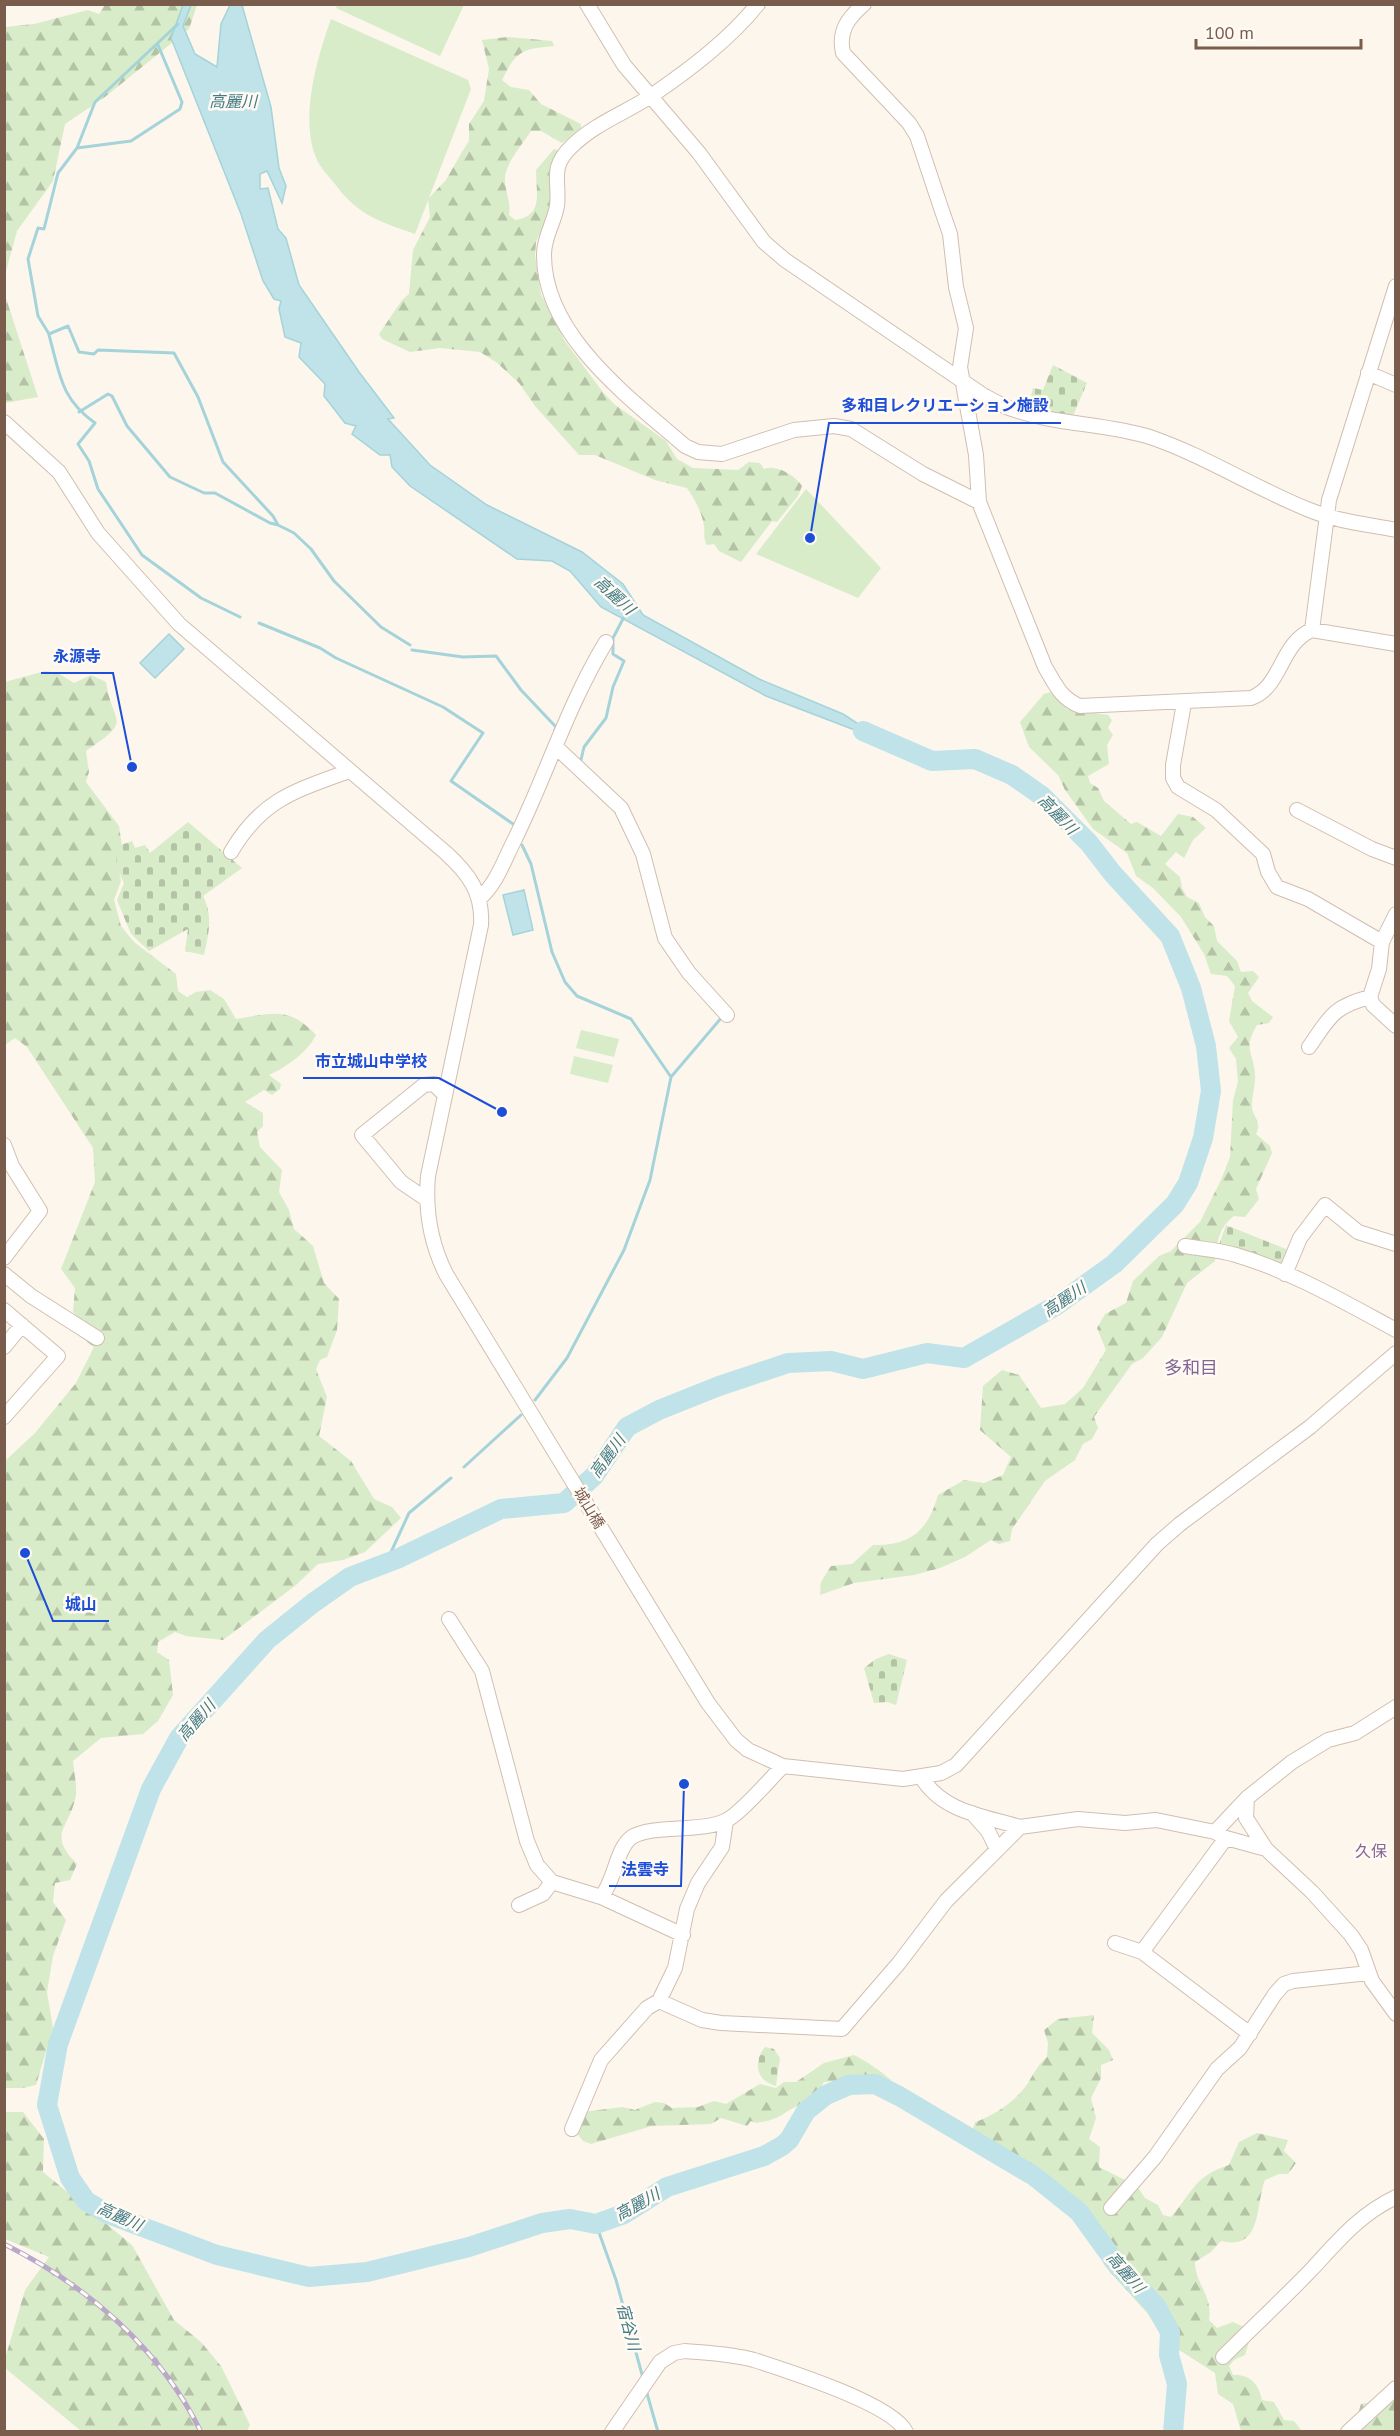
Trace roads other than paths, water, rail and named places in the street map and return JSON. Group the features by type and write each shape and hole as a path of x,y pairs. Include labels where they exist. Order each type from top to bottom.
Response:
{"street":[{"path":"587,4 624,65 699,153 764,242 785,260 983,396 1011,409 1048,418 1118,428 1188,450 1297,505 1327,516 1395,530"},
{"path":"758,4 728,37 650,96 616,114 570,147 560,162 555,183 557,207 543,251 546,277 554,302 570,330 596,366 685,446 698,452 722,454 794,430 834,426 851,429 923,474 979,502"},
{"path":"864,4 851,16 844,27 841,43 843,53 891,103 917,136 950,234 954,255 956,287 966,328 960,367 961,380 976,455 979,502 1045,667 1068,702 1080,706 1184,703 1258,696 1266,691 1292,644 1302,634 1312,630 1395,644"},
{"path":"1312,630 1329,500 1395,285"},
{"path":"1368,373 1395,385"},
{"path":"4,422 10,436 58,472 98,533 179,624 457,863 471,880 480,898 490,889 545,777 564,724 606,642"},
{"path":"1184,703 1173,765 1173,778 1178,787 1216,810 1263,854 1268,872 1277,887 1308,899 1382,942"},
{"path":"556,747 621,807 643,854 665,938 674,954 727,1015"},
{"path":"231,852 242,833 269,805 299,790 349,771"},
{"path":"1297,810 1372,849 1395,858"},
{"name":"城山橋","path":"480,898 481,925 428,1176 426,1199 432,1238 446,1274 624,1565 726,1730 748,1750 783,1766 903,1779 922,1778 941,1773 956,1765 1157,1544 1310,1428 1395,1353"},
{"path":"1395,914 1382,942 1379,969 1370,997 1373,1005 1395,1026"},
{"path":"1309,1047 1335,1010 1348,1002 1370,997"},
{"path":"426,1199 401,1182 362,1135 424,1084 434,1084 445,1095"},
{"path":"4,1145 8,1171 40,1211 4,1258"},
{"path":"1285,1274 1300,1238 1326,1205 1358,1233 1395,1244"},
{"path":"1185,1246 1235,1255 1285,1274 1319,1288 1395,1330"},
{"path":"4,1274 31,1296 97,1338"},
{"path":"4,1310 57,1356 4,1417"},
{"path":"4,1347 22,1325"},
{"path":"449,1619 482,1671 527,1841 537,1865 552,1882 601,1897 683,1935"},
{"path":"1142,1952 1247,1798 1310,1750 1328,1740 1355,1733 1395,1707"},
{"path":"601,1897 612,1881 623,1846 632,1838 644,1832 675,1830 726,1821 783,1766"},
{"path":"922,1778 931,1792 942,1801 972,1813 1020,1827 1078,1819 1125,1823 1156,1820 1221,1835 1266,1849"},
{"path":"1247,1798 1246,1818 1266,1849 1339,1920 1360,1950 1379,1993 1395,2014"},
{"path":"972,1813 988,1831 997,1849"},
{"path":"572,2129 601,2060 647,2008 658,2001 675,1968 687,1909 698,1883 722,1846 726,1821"},
{"path":"658,2001 702,2019 721,2023 842,2029 899,1963 931,1919 1020,1827"},
{"path":"519,1905 543,1894 552,1882"},
{"path":"1115,1943 1142,1952 1250,2034"},
{"path":"1111,2208 1155,2157 1217,2069 1240,2048 1284,1984 1293,1981 1369,1973"},
{"path":"1222,2357 1337,2240 1366,2214 1395,2197"},
{"path":"612,2432 660,2362 674,2353 701,2352 753,2360 873,2404 894,2416 906,2432"},
{"path":"1348,2432 1395,2388"}],"water":[{"name":"高麗川","path":"183,5 191,5 183,26 195,54 217,67 221,24 230,5 242,5 271,107 279,168 286,186 282,203 267,171 260,174 260,189 268,188 278,229 286,238 299,285 394,418 388,419 430,465 487,505 582,552 623,584 643,615 759,679 843,714 886,742 766,696 601,607 570,571 552,561 517,559 410,486 392,467 390,455 380,455 352,434 356,426 345,423 324,396 325,384 299,357 301,343 285,337 279,309 281,301 274,299 263,281 241,214 171,38"},
{"path":"169,634 184,649 155,678 140,663"},
{"path":"524,890 533,930 513,935 503,895"}],"waterway":[{"path":"77,148 95,102 178,24"},
{"path":"158,45 182,102 180,109 131,141 77,148 58,173 44,229 38,228 28,259 38,316 49,334 68,326 79,352 94,354 98,350 174,353 198,397 223,462 273,516 278,525 294,533 311,549 334,581 381,627 410,645"},
{"path":"49,335 59,373 68,394 83,414 95,423 78,444 89,461 98,489 142,555 201,598 240,617"},
{"path":"79,412 108,394 112,396 127,426 170,477 204,493 215,493 270,523 278,525"},
{"path":"580,764 584,747 606,718 613,687 624,661 613,654 613,638 625,615"},
{"path":"259,623 320,648 336,658 443,707 483,733 451,781 513,824"},
{"path":"412,650 463,657 496,656 521,690 556,727 555,730"},
{"name":"高麗川","path":"863,731 932,761 975,759 1012,775 1042,796 1089,843 1113,874 1170,936 1191,988 1206,1046 1211,1091 1203,1138 1188,1183 1175,1204 1114,1264 1057,1305 964,1358 927,1353 863,1369 831,1361 788,1363 719,1386 659,1410 627,1427 594,1476 564,1503 501,1509 397,1559 350,1577 267,1640 179,1738 151,1789 58,2044 47,2105 70,2178 86,2201 108,2214 217,2255 309,2277 367,2272 469,2247 542,2223 570,2219 596,2224 624,2214 667,2187 764,2156 789,2140 806,2111 826,2095 849,2085 875,2084 1034,2176 1079,2212 1118,2266 1156,2306 1170,2332 1169,2355 1177,2384 1173,2432"},
{"path":"522,845 531,864 552,952 565,982 577,996 631,1019 671,1077"},
{"path":"663,946 683,975"},
{"path":"535,1400 567,1358 624,1250 650,1180 671,1077 722,1017"},
{"path":"464,1467 521,1415"},
{"path":"386,1563 409,1513 451,1478"},
{"name":"宿谷川","path":"596,2224 616,2280 643,2378"},
{"name":"宿谷川","path":"646,2390 658,2432"}],"railway":[{"path":"4,2244 64,2279 118,2322 164,2373 184,2401 201,2432"}],"place":[{"name":"多和目レクリエーション施設","path":"810,538"},
{"name":"永源寺","path":"132,767"},
{"name":"市立城山中学校","path":"502,1112"},
{"name":"城山","path":"25,1553"},
{"name":"法雲寺","path":"684,1784"}],"district":[{"name":"多和目","path":"1191,1368"},
{"name":"久保","path":"1371,1851"}]}
